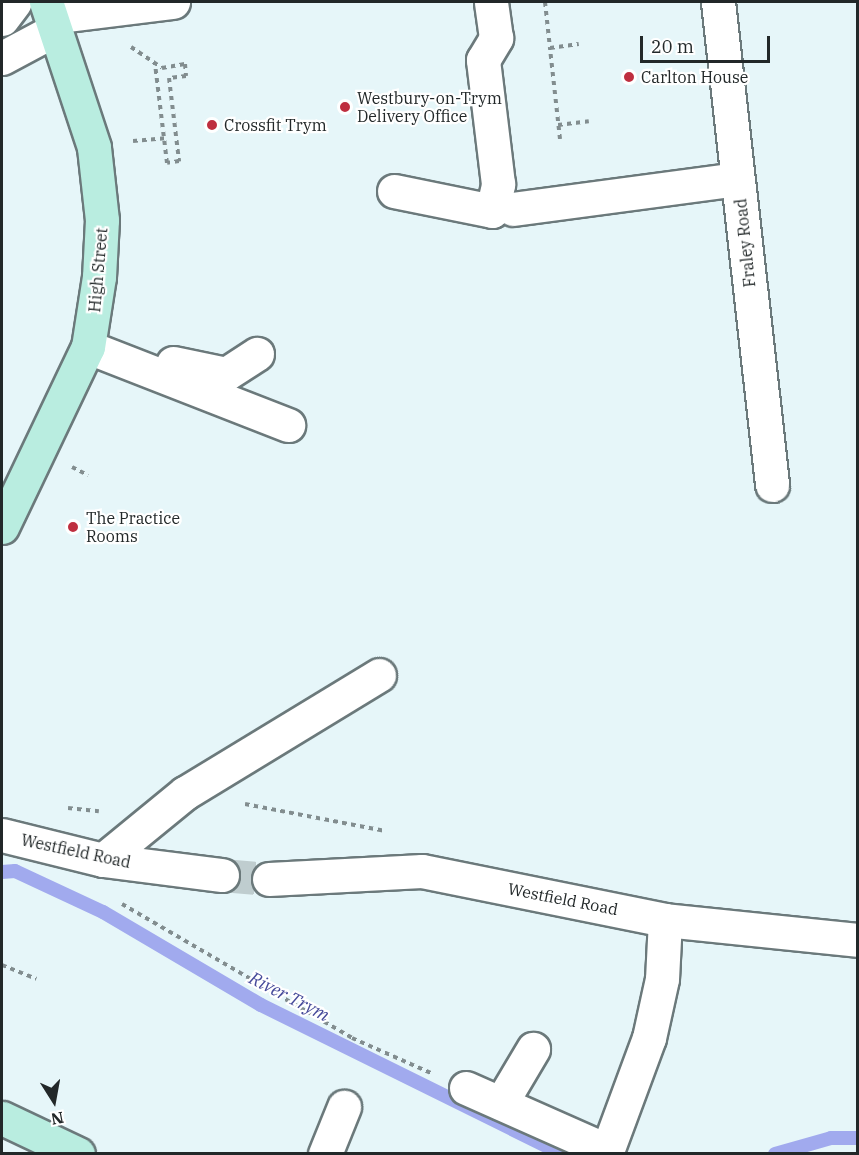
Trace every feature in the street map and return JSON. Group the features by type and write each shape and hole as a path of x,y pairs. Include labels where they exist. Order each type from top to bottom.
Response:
{"main road":[{"name":"High Street","path":"2,526 90,339 102,220 94,147 51,16"},
{"path":"2,1118 78,1154"}],"street":[{"path":"2,19 15,2"},
{"path":"2,58 51,16 173,2"},
{"path":"394,191 492,211 498,184 483,60 496,38 491,2"},
{"name":"Fraley Road","path":"718,2 772,485"},
{"path":"513,209 737,179"},
{"path":"90,339 191,370 226,374 257,354"},
{"path":"90,339 288,425"},
{"path":"103,860 185,793 379,675"},
{"name":"Westfield Road","path":"2,835 103,860 222,875"},
{"name":"Westfield Road","path":"269,879 422,871 665,920 858,940"},
{"path":"466,1088 607,1152 649,1038 662,979 665,920"},
{"path":"501,1104 532,1049"},
{"path":"325,1154 344,1107"}],"path":[{"path":"544,2 560,139"},
{"path":"550,48 579,44"},
{"path":"155,64 167,163 179,161 169,78 186,76 185,64 162,68"},
{"path":"558,125 589,121"},
{"path":"135,141 165,138"},
{"path":"185,793 389,832 422,871"},
{"path":"60,807 107,812"},
{"path":"117,901 352,1038 466,1088"},
{"path":"2,965 36,979"}],"waterway":[{"name":"River Trym","path":"2,872 15,871 103,912 261,1005 563,1154"},
{"name":"River Trym","path":"775,1154 831,1138 858,1138"}],"tunnel":[{"path":"222,875 269,879"}],"place":[{"name":"Carlton House","path":"629,77"},
{"name":"Westbury-on-Trym Delivery Office","path":"345,107"},
{"name":"Crossfit Trym","path":"212,125"},
{"name":"The Practice Rooms","path":"73,527"}]}
